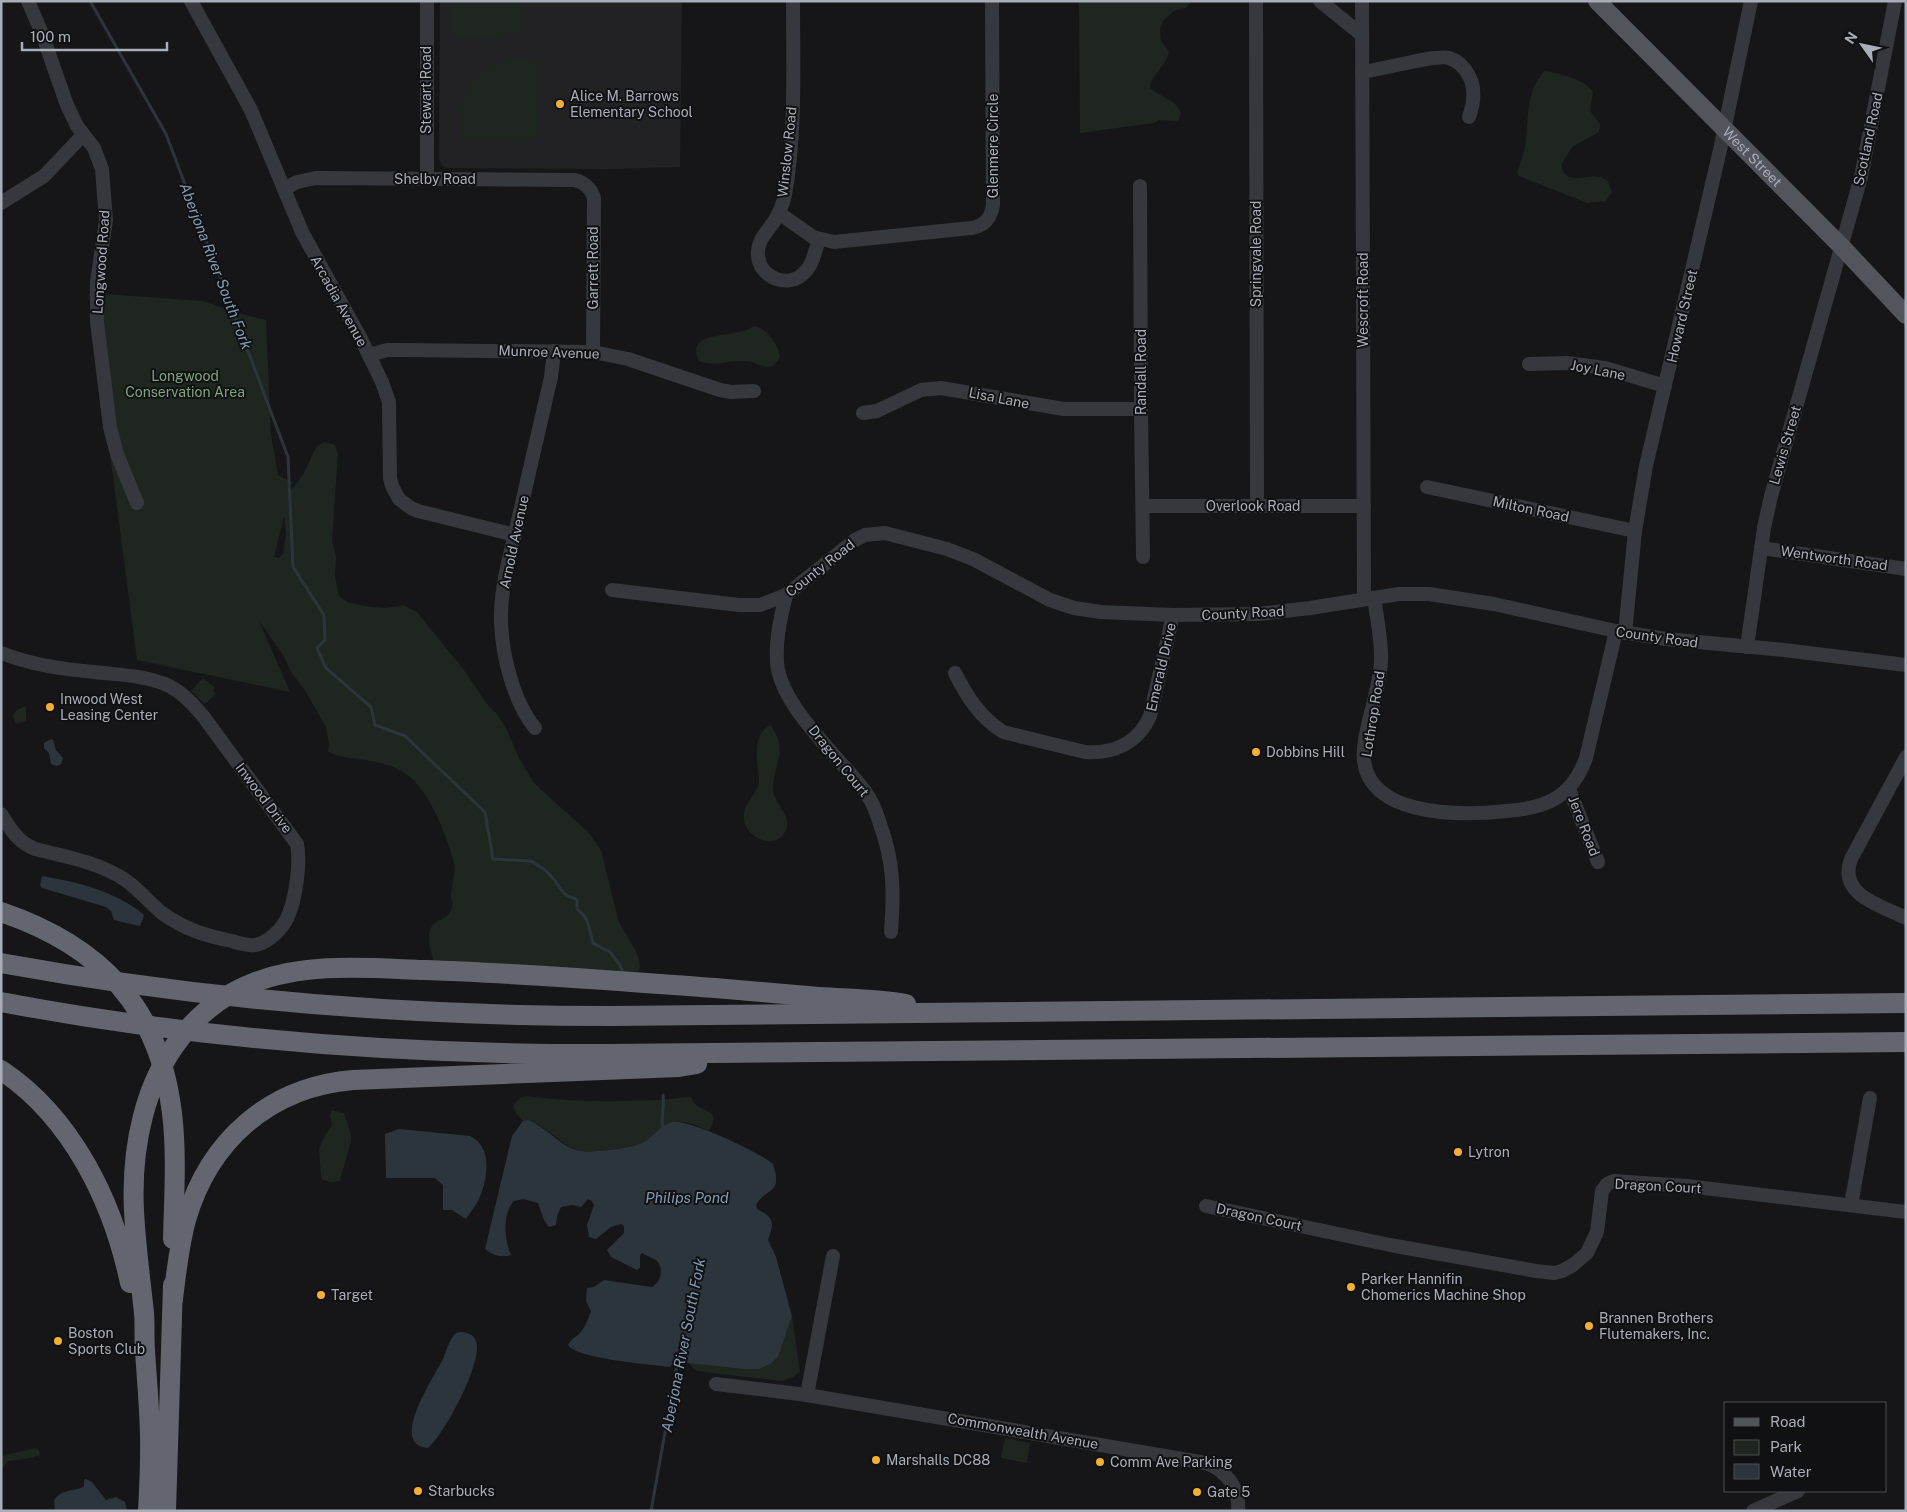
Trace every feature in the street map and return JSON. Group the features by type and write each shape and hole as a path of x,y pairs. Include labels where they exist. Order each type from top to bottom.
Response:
{"highway":[{"path":"1,912 52,933 80,950 108,973 137,1008 155,1044 166,1080 172,1114 175,1174 166,1511"},
{"path":"1,963 89,978 210,995 331,1007 566,1016 1906,1003"},
{"path":"148,1511 150,1456 144,1316 132,1195 136,1154 142,1119 157,1074 169,1053 187,1029 215,1004 247,985 274,976 294,972 350,969 492,973 876,999 962,1013"},
{"path":"1,1002 90,1018 186,1031 371,1048 504,1054 1906,1042"},
{"path":"173,1299 179,1250 186,1221 197,1188 208,1168 227,1142 249,1121 275,1103 296,1093 340,1081 679,1067 759,1053"},
{"path":"1,1070 30,1092 48,1110 74,1145 88,1170 109,1215 119,1244 145,1350"}],"main road":[{"name":"West Street","path":"1597,1 1841,246 1906,315"}],"street":[{"name":"Longwood Road","path":"28,1 41,31 61,92 71,115 98,157 104,184 105,228 95,305 107,410 113,441 137,503"},
{"name":"Arcadia Avenue","path":"191,1 250,110 308,244 382,382 389,402 390,478 394,493 399,499 418,511 515,535"},
{"name":"Stewart Road","path":"426,179 427,1"},
{"name":"Winslow Road","path":"793,1 790,138 786,188 779,213 762,237 757,251 760,265 771,277 777,280 790,280 801,275 809,267 819,239"},
{"name":"Glenmere Circle","path":"779,213 807,233 819,239 834,242 971,228 983,225 990,218 993,204 992,1"},
{"name":"Springvale Road","path":"1256,1 1257,506"},
{"path":"1320,1 1362,35"},
{"name":"Wescroft Road","path":"1362,1 1364,506 1369,599"},
{"name":"Howard Street","path":"1620,632 1646,466 1725,129 1751,1"},
{"name":"Scotland Road","path":"1841,246 1867,151 1895,1"},
{"path":"1362,72 1436,57 1450,58 1466,71 1473,87 1474,102 1469,117"},
{"path":"1,203 44,176 83,135"},
{"name":"Shelby Road","path":"284,189 297,182 316,178 575,180 588,186"},
{"name":"Garrett Road","path":"588,186 594,198 593,352"},
{"name":"Randall Road","path":"1140,186 1140,409 1143,557"},
{"name":"Lewis Street","path":"1747,647 1761,548 1771,496 1841,246"},
{"name":"Munroe Avenue","path":"368,355 387,350 593,352 628,359 720,390 732,392 754,391"},
{"name":"Arnold Avenue","path":"535,728 522,711 518,701 501,628 502,600 551,377 554,351"},
{"name":"Joy Lane","path":"1529,364 1567,363 1605,368 1665,386"},
{"name":"Lisa Lane","path":"863,413 877,411 921,390 941,388 1064,409 1140,409"},
{"name":"Milton Road","path":"1427,487 1635,532"},
{"name":"Overlook Road","path":"1143,506 1364,506"},
{"name":"County Road","path":"612,590 749,605 770,602 786,595 855,540 874,533 885,534 960,553 1062,605 1101,612 1173,615 1266,614 1412,593 1442,595 1516,608 1620,632 1702,644 1747,647 1906,665"},
{"name":"Wentworth Road","path":"1761,548 1906,569"},
{"name":"Dragon Court","path":"786,595 777,645 777,660 782,683 798,711 862,787 873,806 884,834 892,869 891,932"},
{"name":"Lothrop Road","path":"1369,599 1381,661 1366,742 1364,761 1367,773 1378,790 1396,802 1432,811 1474,813 1529,808 1552,801 1569,789 1582,770 1586,758 1620,632"},
{"name":"Emerald Drive","path":"955,673 971,702 995,727 1003,732 1085,752 1097,753 1117,749 1134,740 1146,725 1150,716 1173,615"},
{"name":"Inwood Drive","path":"1,652 42,666 133,676 151,680 175,690 191,702 204,716 297,844 298,867 289,914 284,923 272,936 254,945 197,933 184,927 162,912 133,885 120,876 97,866 26,844 12,832 1,814"},
{"path":"1906,757 1851,859 1848,871 1851,885 1859,894 1906,918"},
{"name":"Jere Road","path":"1569,789 1598,862"},
{"path":"1851,1205 1870,1098"},
{"name":"Dragon Court","path":"1206,1206 1390,1245 1536,1271 1554,1272 1573,1265 1590,1248 1597,1232 1602,1191 1605,1186 1612,1182 1687,1186 1906,1212"},
{"path":"807,1395 833,1256"},
{"name":"Commonwealth Avenue","path":"716,1384 807,1395 1206,1463 1219,1469 1229,1479 1237,1496 1238,1511"},
{"path":"1753,1511 1796,1492"}],"shaded area":[{"name":"Alice M. Barrows Elementary School","path":"440,1 682,1 680,167 608,169 446,168 443,166 439,159"}],"green space":[{"path":"450,1 520,1 525,12 525,34 503,34 502,39 450,38"},
{"path":"1079,1 1191,1 1187,7 1174,11 1163,21 1160,29 1161,41 1169,52 1168,57 1153,79 1150,88 1175,104 1181,113 1178,121 1159,120 1154,123 1080,133"},
{"path":"516,58 542,61 540,131 530,141 462,140 460,112 470,87 478,76 489,68"},
{"path":"1545,71 1578,80 1593,92 1590,111 1600,124 1599,132 1572,147 1561,165 1567,176 1572,178 1595,176 1608,181 1612,192 1606,201 1587,203 1517,174 1524,150 1531,97 1534,87"},
{"name":"Longwood Conservation Area","path":"89,293 203,301 266,320 271,435 278,475 292,482 289,493 303,474 317,446 325,442 335,445 338,454 332,541 336,557 335,576 339,596 347,602 370,607 386,608 403,605 417,612 464,670 507,730 519,758 534,783 589,833 601,850 618,919 639,958 639,970 632,973 436,967 432,957 430,932 431,927 435,923 447,916 451,911 454,863 432,806 418,785 399,770 378,762 338,756 328,751 329,744 326,727 304,689 291,672 283,655 259,621 290,692 137,660","holes":["284,516 286,534 283,554 279,558 274,557"]},
{"path":"753,326 767,333 777,347 780,357 774,365 768,367 744,361 712,364 699,361 696,351 699,343 715,336 746,330"},
{"path":"203,678 215,687 213,691 216,694 205,704 191,691"},
{"path":"26,706 26,721 16,724 13,715 19,709"},
{"path":"771,725 780,749 773,789 774,795 786,816 787,825 782,836 776,840 769,841 762,840 750,833 746,827 744,814 759,781 757,744 765,728"},
{"path":"526,1096 607,1101 660,1100 691,1097 695,1104 711,1113 714,1119 709,1131 689,1123 676,1122 667,1125 639,1144 612,1150 580,1151 566,1144 537,1124 521,1119 515,1111 514,1104 520,1098"},
{"path":"332,1110 344,1113 351,1134 351,1141 340,1181 332,1182 323,1180 321,1177 319,1149 324,1137 332,1126 330,1115"},
{"path":"792,1316 800,1372 793,1377 782,1381 703,1372 694,1369 689,1363 759,1369 778,1357"},
{"path":"1005,1438 1030,1443 1027,1463 1001,1458"},
{"path":"35,1448 39,1450 40,1455 8,1461 1,1470 1,1456"}],"water":[{"path":"51,739 56,750 63,758 61,764 57,766 51,764 49,753 44,748 44,743"},
{"path":"42,876 69,881 108,893 120,899 143,914 140,926 114,920 111,911 106,907 42,888 40,885"},
{"name":"Philips Pond","path":"528,1120 541,1127 560,1142 581,1151 613,1150 639,1144 648,1140 668,1123 680,1122 724,1137 773,1164 776,1174 775,1186 756,1205 757,1209 770,1218 772,1225 768,1240 776,1257 792,1316 778,1357 770,1364 759,1369 678,1362 669,1367 585,1354 574,1350 568,1345 580,1333 591,1311 586,1301 587,1288 594,1287 604,1280 652,1287 658,1282 661,1271 656,1260 642,1253 640,1255 640,1268 637,1270 611,1257 607,1250 624,1233 624,1226 621,1224 611,1227 596,1239 589,1237 587,1225 594,1205 588,1199 581,1207 572,1205 561,1207 556,1225 549,1227 544,1220 538,1203 523,1199 514,1201 507,1213 505,1227 511,1255 497,1255 485,1249 512,1136 523,1121"},
{"path":"399,1129 470,1136 477,1141 485,1155 485,1182 478,1202 466,1219 452,1210 443,1210 443,1185 435,1178 386,1178 385,1134"},
{"path":"456,1333 470,1334 476,1341 477,1351 474,1364 469,1380 452,1414 428,1448 417,1444 412,1435 413,1423 417,1409 442,1361 449,1343"},
{"path":"84,1480 92,1482 106,1500 116,1497 125,1502 127,1511 55,1511 54,1500 66,1491 81,1488 84,1486"}],"waterway":[{"name":"Aberjona River South Fork","path":"90,1 166,134 288,457 293,567 324,615 325,640 317,648 326,668 371,707 375,725 405,736 485,812 493,859 531,861 549,874 566,895 577,900 577,909 587,920 593,943 610,952 620,965 623,974"},
{"name":"Aberjona River South Fork","path":"663,1095 663,1130"},
{"name":"Aberjona River South Fork","path":"651,1511 678,1359"}],"place":[{"name":"Alice M. Barrows Elementary School","path":"560,104"},
{"name":"Inwood West Leasing Center","path":"50,707"},
{"name":"Dobbins Hill","path":"1256,752"},
{"name":"Lytron","path":"1458,1152"},
{"name":"Parker Hannifin Chomerics Machine Shop","path":"1351,1287"},
{"name":"Target","path":"321,1295"},
{"name":"Brannen Brothers Flutemakers, Inc.","path":"1589,1326"},
{"name":"Boston Sports Club","path":"58,1341"},
{"name":"Marshalls DC88","path":"876,1460"},
{"name":"Comm Ave Parking","path":"1100,1462"},
{"name":"Starbucks","path":"418,1491"},
{"name":"Gate 5","path":"1197,1492"}]}
